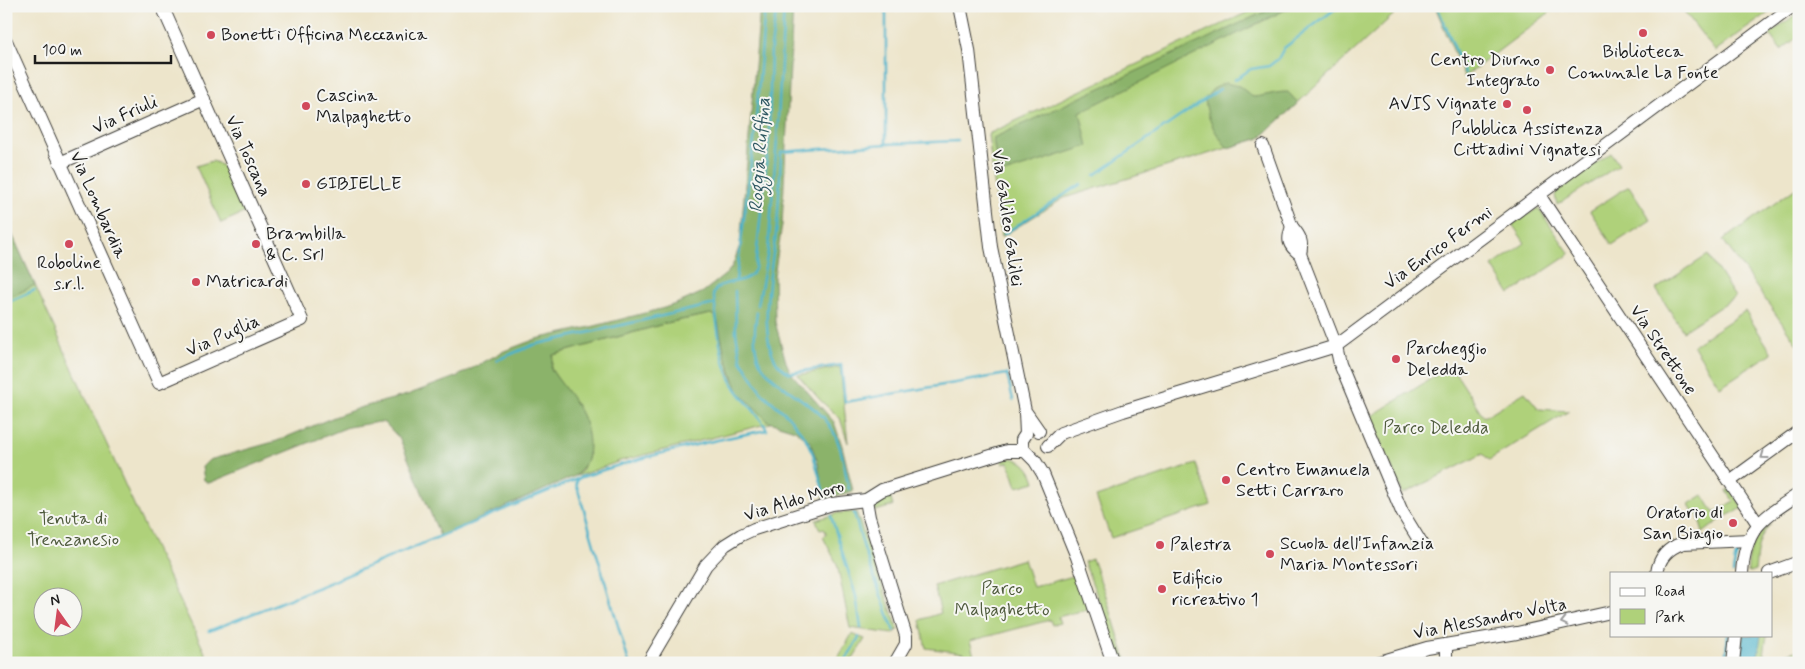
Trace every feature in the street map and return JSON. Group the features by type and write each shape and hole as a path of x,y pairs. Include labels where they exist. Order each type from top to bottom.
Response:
{"street":[{"name":"Via Toscana","path":"162,6 302,320"},
{"name":"Via Galileo Galilei","path":"960,6 969,50 990,241 1025,411 1040,431"},
{"name":"Via Enrico Fermi","path":"1061,433 1336,346 1793,6"},
{"name":"Via Lombardia","path":"6,42 159,383"},
{"name":"Via Friuli","path":"60,163 204,99"},
{"path":"1264,146 1292,226 1288,237 1291,248 1300,254 1336,346 1340,364 1402,512 1421,543"},
{"name":"Via Strettone","path":"1539,195 1758,524"},
{"name":"Via Puglia","path":"159,383 302,320"},
{"path":"1025,411 1022,444 1043,474 1077,557 1114,663"},
{"path":"1024,436 1031,431 1061,433"},
{"path":"1040,431 1047,438 1043,474"},
{"path":"1730,482 1799,431"},
{"path":"1028,453 1037,456 1061,433"},
{"name":"Via Aldo Moro","path":"1007,451 1024,436"},
{"name":"Via Aldo Moro","path":"648,663 706,565 725,546 741,535 821,507 866,500 882,490 1007,451 1028,453"},
{"path":"1742,572 1743,557 1749,540 1758,524 1768,514 1799,494"},
{"path":"866,500 869,517 906,636 906,644 895,663"},
{"path":"1657,572 1659,561 1674,546 1683,543 1749,540"},
{"path":"1772,572 1799,562"},
{"name":"Via Alessandro Volta","path":"1376,663 1427,648 1517,633 1610,612"},
{"path":"1733,663 1736,636"},
{"path":"1446,645 1446,663"}],"green space":[{"path":"760,6 793,6 782,225 774,276 775,322 791,373 834,422 853,491 824,499 818,463 810,442 795,430 769,422 738,391 725,355 718,322 711,314 671,322 553,355 551,369 584,419 589,440 587,460 575,476 440,536 400,439 385,423 379,422 348,427 209,483 204,480 202,467 209,460 277,441 359,408 407,395 458,376 504,351 536,339 595,326 681,302 703,292 726,274 732,267 740,245"},
{"path":"1261,6 1403,6 1260,138 1064,198 1001,237 988,134"},
{"path":"1277,6 1293,6 1080,112 1088,146 998,175 993,138"},
{"path":"1435,6 1558,6 1464,77"},
{"path":"1680,6 1778,6 1715,51"},
{"path":"1799,12 1799,36 1781,50 1769,34"},
{"path":"1225,83 1239,86 1253,97 1288,92 1298,103 1260,138 1228,148 1212,125 1207,113 1205,99 1213,89"},
{"path":"1611,153 1619,165 1557,205 1555,195 1559,189"},
{"path":"212,161 225,168 230,174 246,212 221,223 196,166"},
{"path":"1629,186 1651,220 1612,245 1590,211"},
{"path":"1799,186 1799,347 1723,240"},
{"path":"1538,208 1570,254 1510,294 1492,266 1525,243 1512,224"},
{"name":"Tenuta di Trenzanesio","path":"6,221 136,509 210,663 6,663"},
{"path":"6,221 35,285 9,298 6,291"},
{"path":"1708,255 1735,297 1683,331 1656,289"},
{"path":"1745,311 1772,353 1720,387 1693,345"},
{"path":"711,314 718,322 733,380 782,420 620,461 575,476 582,471 589,453 559,381 551,369 553,355 671,322"},
{"name":"Parco Deledda","path":"1451,366 1484,417 1525,392 1539,409 1569,411 1489,460 1483,454 1403,494 1370,417"},
{"path":"840,367 848,443 840,418 821,401 798,375"},
{"path":"1012,458 1021,461 1027,467 1035,482 1017,487 1009,462 1003,464 1002,460"},
{"path":"1196,464 1211,505 1111,538 1096,497"},
{"path":"1730,489 1743,508 1724,517 1703,533 1697,512 1693,513 1689,504 1703,495 1714,513 1734,502 1727,491"},
{"path":"889,492 893,506 875,511 878,499"},
{"path":"856,512 898,629 893,634 850,628 837,564 823,537 826,535 826,532 824,529 820,530 816,520 838,513"},
{"path":"1771,524 1760,540 1755,571 1748,572 1749,558 1753,545 1756,538"},
{"name":"Parco Malpaghetto","path":"1024,559 1033,587 1077,575 1088,609 1058,617 1060,623 1052,625 1050,620 970,641 976,663 964,653 926,648 920,620 941,613 934,586"},
{"path":"1092,559 1127,663 1119,663 1103,611 1084,562"},
{"path":"852,634 865,639 850,663 835,663"},
{"path":"1740,636 1767,636 1763,661 1799,650 1799,663 1737,663"}],"water":[{"path":"1744,636 1761,636 1757,663 1741,663"}],"waterway":[{"path":"736,280 755,132 765,6"},
{"path":"713,296 715,290 720,286 739,281 751,275 755,269 769,137 771,47 777,6"},
{"name":"Roggia Ruffina","path":"758,305 768,251 777,139 784,6"},
{"path":"800,7 807,6"},
{"path":"886,6 886,144 781,152 777,225 767,305 767,328 770,348 778,363 790,373 841,365 845,402 1007,374 1013,400"},
{"path":"1234,80 1251,69 1269,66 1278,59 1284,48 1339,6"},
{"path":"1437,6 1465,73"},
{"path":"1095,175 1220,89"},
{"path":"886,144 958,141"},
{"path":"1004,234 1081,184"},
{"path":"6,303 35,290"},
{"path":"735,291 736,333 741,360 762,393 787,415 805,437 813,454 824,493"},
{"path":"629,663 576,483 579,478 648,457 767,430 760,418 738,392 729,376 722,354 714,298"},
{"path":"497,360 533,345 715,304"},
{"name":"Roggia Ruffina","path":"757,312 755,330 757,356 769,374 816,410 833,430 844,463 849,489"},
{"path":"209,631 577,479"},
{"name":"Roggia Ruffina","path":"854,513 864,549 894,631"},
{"path":"831,516 856,596 861,628"},
{"path":"1733,572 1740,545"},
{"path":"1725,663 1728,636"},
{"path":"844,663 859,637"}],"place":[{"name":"Biblioteca Comunale La Fonte","path":"1643,33"},
{"name":"Bonetti Officina Meccanica","path":"211,35"},
{"name":"Centro Diurno Integrato","path":"1550,70"},
{"name":"AVIS Vignate","path":"1507,104"},
{"name":"Cascina Malpaghetto","path":"306,106"},
{"name":"Pubblica Assistenza Cittadini Vignatesi","path":"1527,110"},
{"name":"GIBIELLE","path":"306,184"},
{"name":"Roboline s.r.l.","path":"69,244"},
{"name":"Brambilla & C. Srl","path":"256,244"},
{"name":"Matricardi","path":"196,282"},
{"name":"Parcheggio Deledda","path":"1396,359"},
{"name":"Centro Emanuela Setti Carraro","path":"1226,480"},
{"name":"Oratorio di San Biagio","path":"1733,523"},
{"name":"Palestra","path":"1160,545"},
{"name":"Scuola dell'Infanzia Maria Montessori","path":"1270,554"},
{"name":"Edificio ricreativo 1","path":"1162,589"}]}
